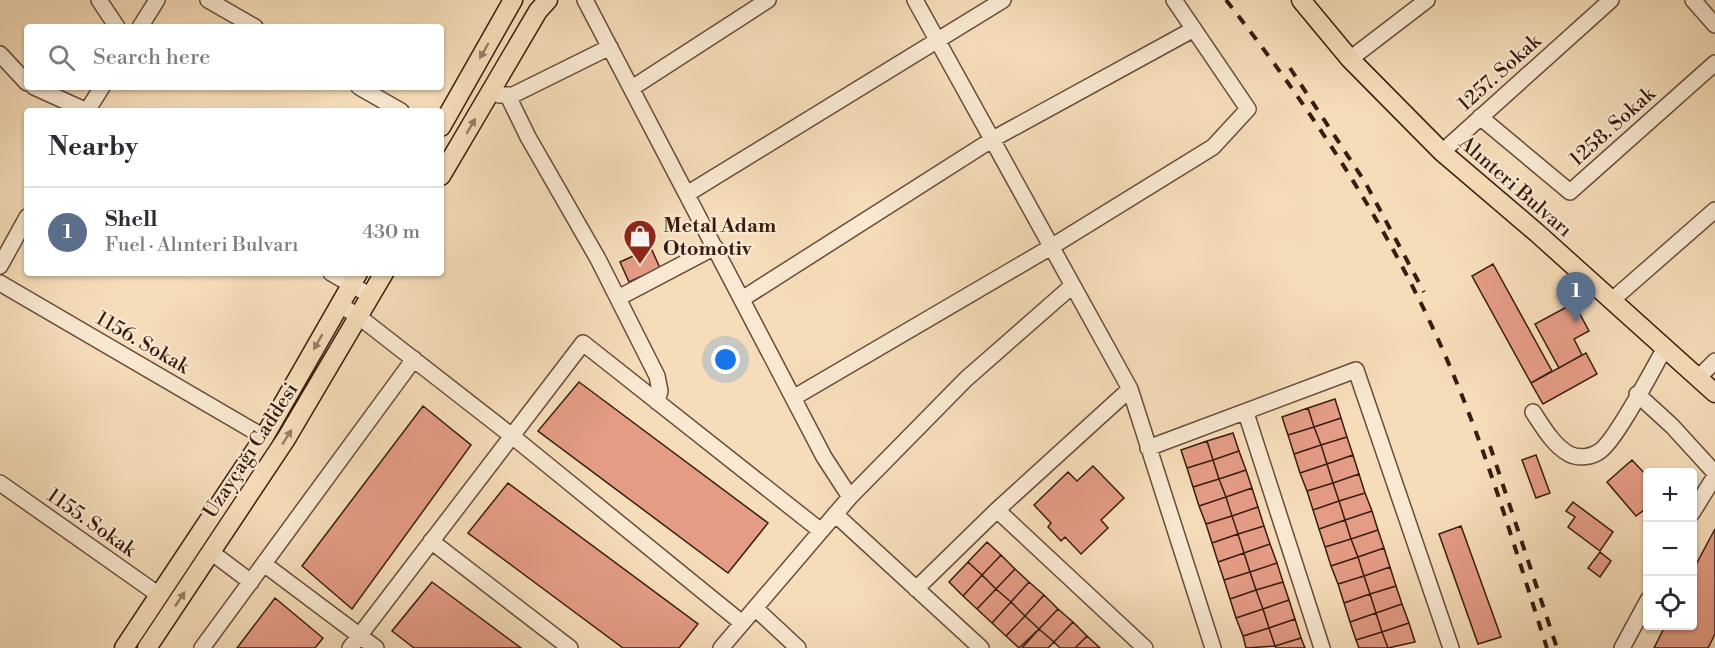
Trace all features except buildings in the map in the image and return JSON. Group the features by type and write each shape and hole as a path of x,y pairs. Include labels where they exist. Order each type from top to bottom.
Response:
{"main road":[{"path":"444,122 513,0"},
{"path":"444,172 500,93 538,10 548,0"},
{"name":"Alınteri Bulvarı","path":"1301,0 1350,59 1442,152 1715,393"},
{"name":"Uzayçağı Caddesi","path":"147,648 286,439 382,276"},
{"name":"Uzayçağı Caddesi","path":"124,648 264,437 354,279"}],"street":[{"path":"99,0 115,24"},
{"path":"142,24 157,0"},
{"path":"208,0 250,24"},
{"path":"585,0 824,457 850,496"},
{"path":"632,88 768,0"},
{"path":"915,0 1130,390 1213,648"},
{"path":"687,194 1003,0"},
{"path":"794,398 1051,247 1213,147 1248,109 1174,0"},
{"path":"1350,59 1427,0"},
{"name":"1257. Sokak","path":"1442,152 1611,0"},
{"path":"1693,0 1715,25"},
{"path":"742,299 993,140 1194,29"},
{"path":"610,47 500,93 517,118 618,298 659,381 660,391 657,402"},
{"path":"0,54 24,79"},
{"name":"1258. Sokak","path":"1480,117 1570,192 1715,63"},
{"path":"41,90 80,108"},
{"path":"89,108 100,90"},
{"path":"364,90 396,108"},
{"path":"1611,301 1715,210"},
{"path":"0,266 24,223"},
{"path":"618,298 715,247"},
{"path":"354,279 371,296"},
{"name":"1156. Sokak","path":"0,283 264,437"},
{"path":"721,648 850,496 966,379 1072,286"},
{"path":"340,305 358,316 512,436 742,623"},
{"path":"354,642 583,343 821,531"},
{"path":"1533,412 1556,444 1571,455 1589,456 1606,446 1665,348"},
{"path":"202,648 414,359"},
{"path":"1698,378 1715,361"},
{"path":"1148,448 1356,370 1451,648"},
{"path":"916,589 996,510 1130,390"},
{"path":"1637,394 1672,426 1715,475 1697,505"},
{"path":"1246,413 1322,648"},
{"name":"1155. Sokak","path":"0,483 159,595"},
{"path":"996,510 1145,648"},
{"path":"835,514 981,648"},
{"path":"431,541 570,648"},
{"path":"211,552 250,582"},
{"path":"264,564 354,642 376,648"},
{"path":"755,608 798,648"},
{"path":"1622,648 1643,608"}],"railway":[{"path":"1226,0 1324,135 1383,231 1434,330 1481,447 1547,648"},
{"path":"1290,68 1365,182 1424,292"},
{"path":"1490,446 1557,648"}],"place":[{"name":"Metal Adam Otomotiv","path":"640,265"},
{"name":"Shell","path":"1576,322"}]}
